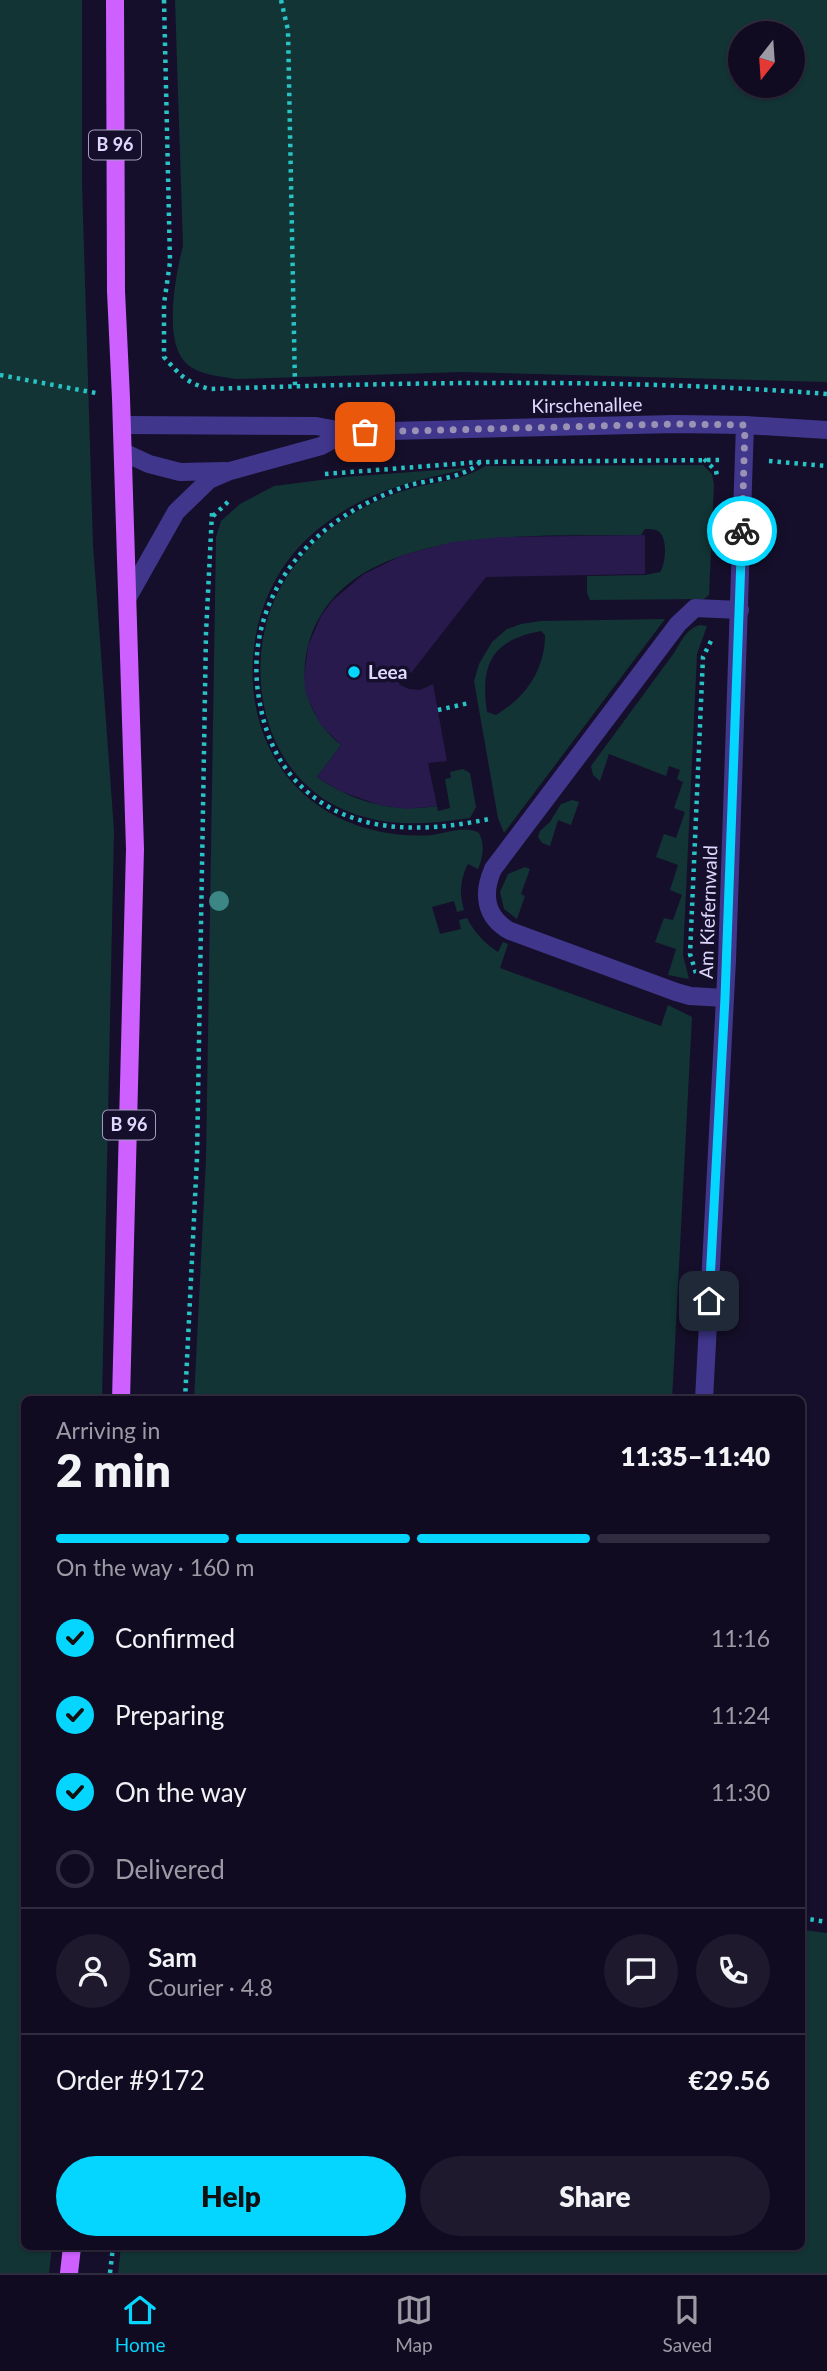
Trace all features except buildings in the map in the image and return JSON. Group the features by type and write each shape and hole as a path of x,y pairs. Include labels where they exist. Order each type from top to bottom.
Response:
{"main road":[{"name":"B 96","path":"114,0 116,291 135,849 121,1396"},
{"path":"69,2273 72,2250"}],"street":[{"name":"Kirschenallee","path":"122,425 316,426 347,432 676,424 827,430"},
{"name":"Am Kiefernwald","path":"704,1396 725,998 745,425"},
{"name":"Kirschenallee","path":"128,597 176,512 209,480 230,471 321,446 347,432"},
{"name":"Kirschenallee","path":"123,452 149,464 180,472 230,471"},
{"path":"725,998 696,997 676,992 510,931 489,913 487,887 493,869 678,624 695,608 740,610"}],"path":[{"path":"164,0 170,262 164,304 164,357 183,379 203,387 564,382 771,389 827,394"},
{"path":"281,0 288,30 295,386"},
{"path":"0,375 121,398"},
{"path":"704,459 716,471 719,484"},
{"path":"320,474 480,462 704,459 827,466"},
{"path":"480,462 466,472 407,486 373,500 349,512 311,540 281,579 271,598 262,621 256,668 262,714 277,754 295,780 317,799 354,819 396,829 433,828 489,819"},
{"path":"185,1396 197,1158 206,633 212,516"},
{"path":"696,997 696,974 690,954 703,657 713,634 714,609"},
{"path":"438,710 469,703"},
{"path":"805,1918 827,1922"},
{"path":"110,2273 113,2250"}],"green space":[{"path":"0,0 82,0 82,183 93,545 114,830 102,1396 21,1396 21,2250 52,2250 49,2273 0,2273"},
{"path":"175,0 827,0 827,382 462,372 236,379 216,376 196,370 185,362 178,352 173,322 177,272 183,246"},
{"path":"703,465 712,474 714,485 709,595 704,599 590,600 587,593 587,576 645,575 660,572 665,557 665,544 658,531 645,529 641,535 549,535 444,545 396,558 354,580 323,612 306,656 305,682 316,717 341,745 317,777 345,793 374,804 405,808 437,806 438,811 450,808 445,779 451,778 450,772 463,769 470,773 476,807 470,818 420,823 372,819 340,808 314,792 294,771 278,746 267,719 261,689 265,629 274,601 291,571 313,544 334,526 383,498 457,478 485,466"},
{"path":"465,468 401,485 344,510 309,537 284,565 267,599 256,635 253,673 257,711 268,746 288,778 316,804 342,819 371,830 402,835 432,835 462,830 479,833 483,846 480,865 478,869 468,864 462,881 461,898 464,910 457,912 454,901 432,907 440,934 461,929 459,920 467,918 480,937 498,952 503,942 508,944 500,968 661,1026 668,1005 692,1017 672,1396 194,1396 206,1159 216,537 221,521 240,504 274,486 345,477"},
{"path":"665,619 504,833 498,818 474,681 479,664 492,642 507,629 541,621","holes":["541,631 545,635 541,660 531,682 516,700 496,715 487,712 486,680 493,657 501,648 524,635"]},
{"path":"699,625 707,626 697,654 683,955 689,979 668,975 676,949 655,942 664,918 673,920 682,895 670,890 678,865 656,857 664,834 676,838 685,812 674,808 683,782 677,779 680,770 669,766 666,776 609,754 600,781 593,775 591,766 684,637"},
{"path":"572,800 579,802 571,825 558,820 550,846 542,843 538,837 540,831 550,822 561,804"},
{"path":"525,867 530,869 521,894 525,896 517,919 504,909 500,892 508,874"},
{"path":"805,1930 827,1933 827,2273 118,2273 121,2250 805,2250"}],"way so far":[{"path":"365,432 676,424 745,425 742,531"}],"place":[{"name":"Leea","path":"354,672"}],"route":[{"path":"709,1301 725,998 742,531"}]}
